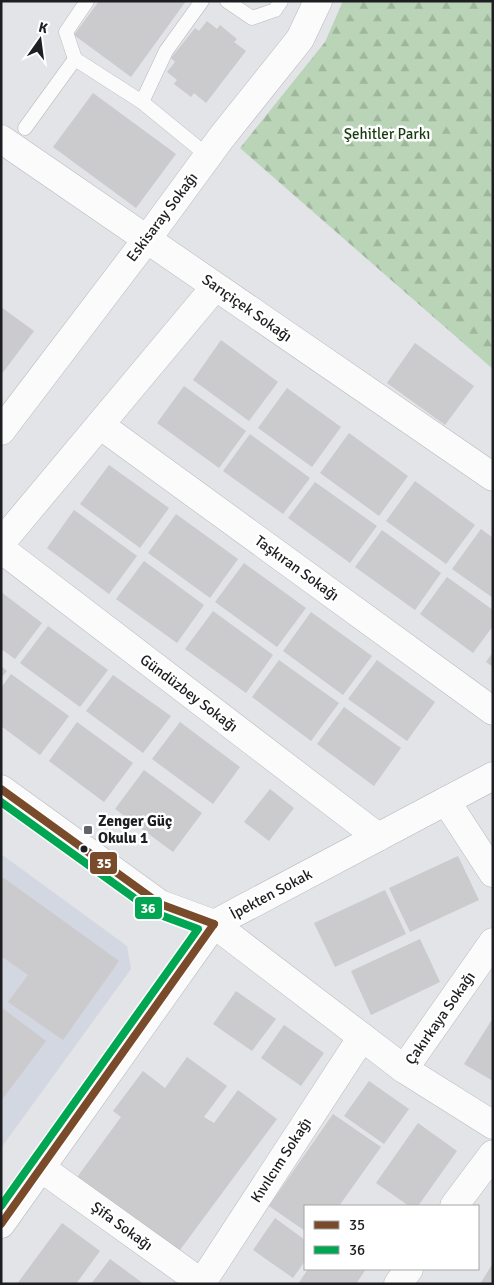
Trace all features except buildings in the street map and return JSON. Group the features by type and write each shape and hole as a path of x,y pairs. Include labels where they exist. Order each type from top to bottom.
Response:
{"street":[{"name":"Eskisaray Sokağı","path":"1,430 208,156 300,40 318,1"},
{"name":"Sarıçiçek Sokağı","path":"13,134 147,239 493,477"},
{"path":"1,543 216,287"},
{"name":"Taşkıran Sokağı","path":"100,425 493,711"},
{"name":"Gündüzbey Sokağı","path":"1,549 378,837"},
{"name":"İpekten Sokak","path":"1,1224 214,924 493,776"},
{"path":"1,788 160,904 214,924 404,1069 493,1124"},
{"path":"446,801 493,873"},
{"name":"Çakırkaya Sokağı","path":"404,1069 493,942"},
{"name":"Kıvılcım Sokağı","path":"202,1283 362,1037"},
{"path":"455,1205 493,1154"},
{"name":"Şifa Sokağı","path":"41,1168 202,1283"},
{"path":"398,1284 408,1270"}],"lane":[{"path":"87,1 66,32 75,59 142,102 208,156"},
{"path":"142,102 166,52 202,1"},
{"path":"226,1 252,18 275,10 280,1"},
{"path":"13,134 75,59"}],"shaded area":[{"path":"1,854 127,946 131,969 1,1148"}],"green space":[{"name":"Şehitler Parkı","path":"343,1 493,1 493,369 240,148 325,42"}],"transit line":[{"name":"35","path":"1,789 160,904 214,924"},
{"name":"36","path":"1,802 155,913 198,929 1,1206"},
{"name":"35","path":"1,1224 214,924"}],"place":[{"name":"Zenger Güç Okulu 1","path":"88,830"}]}
